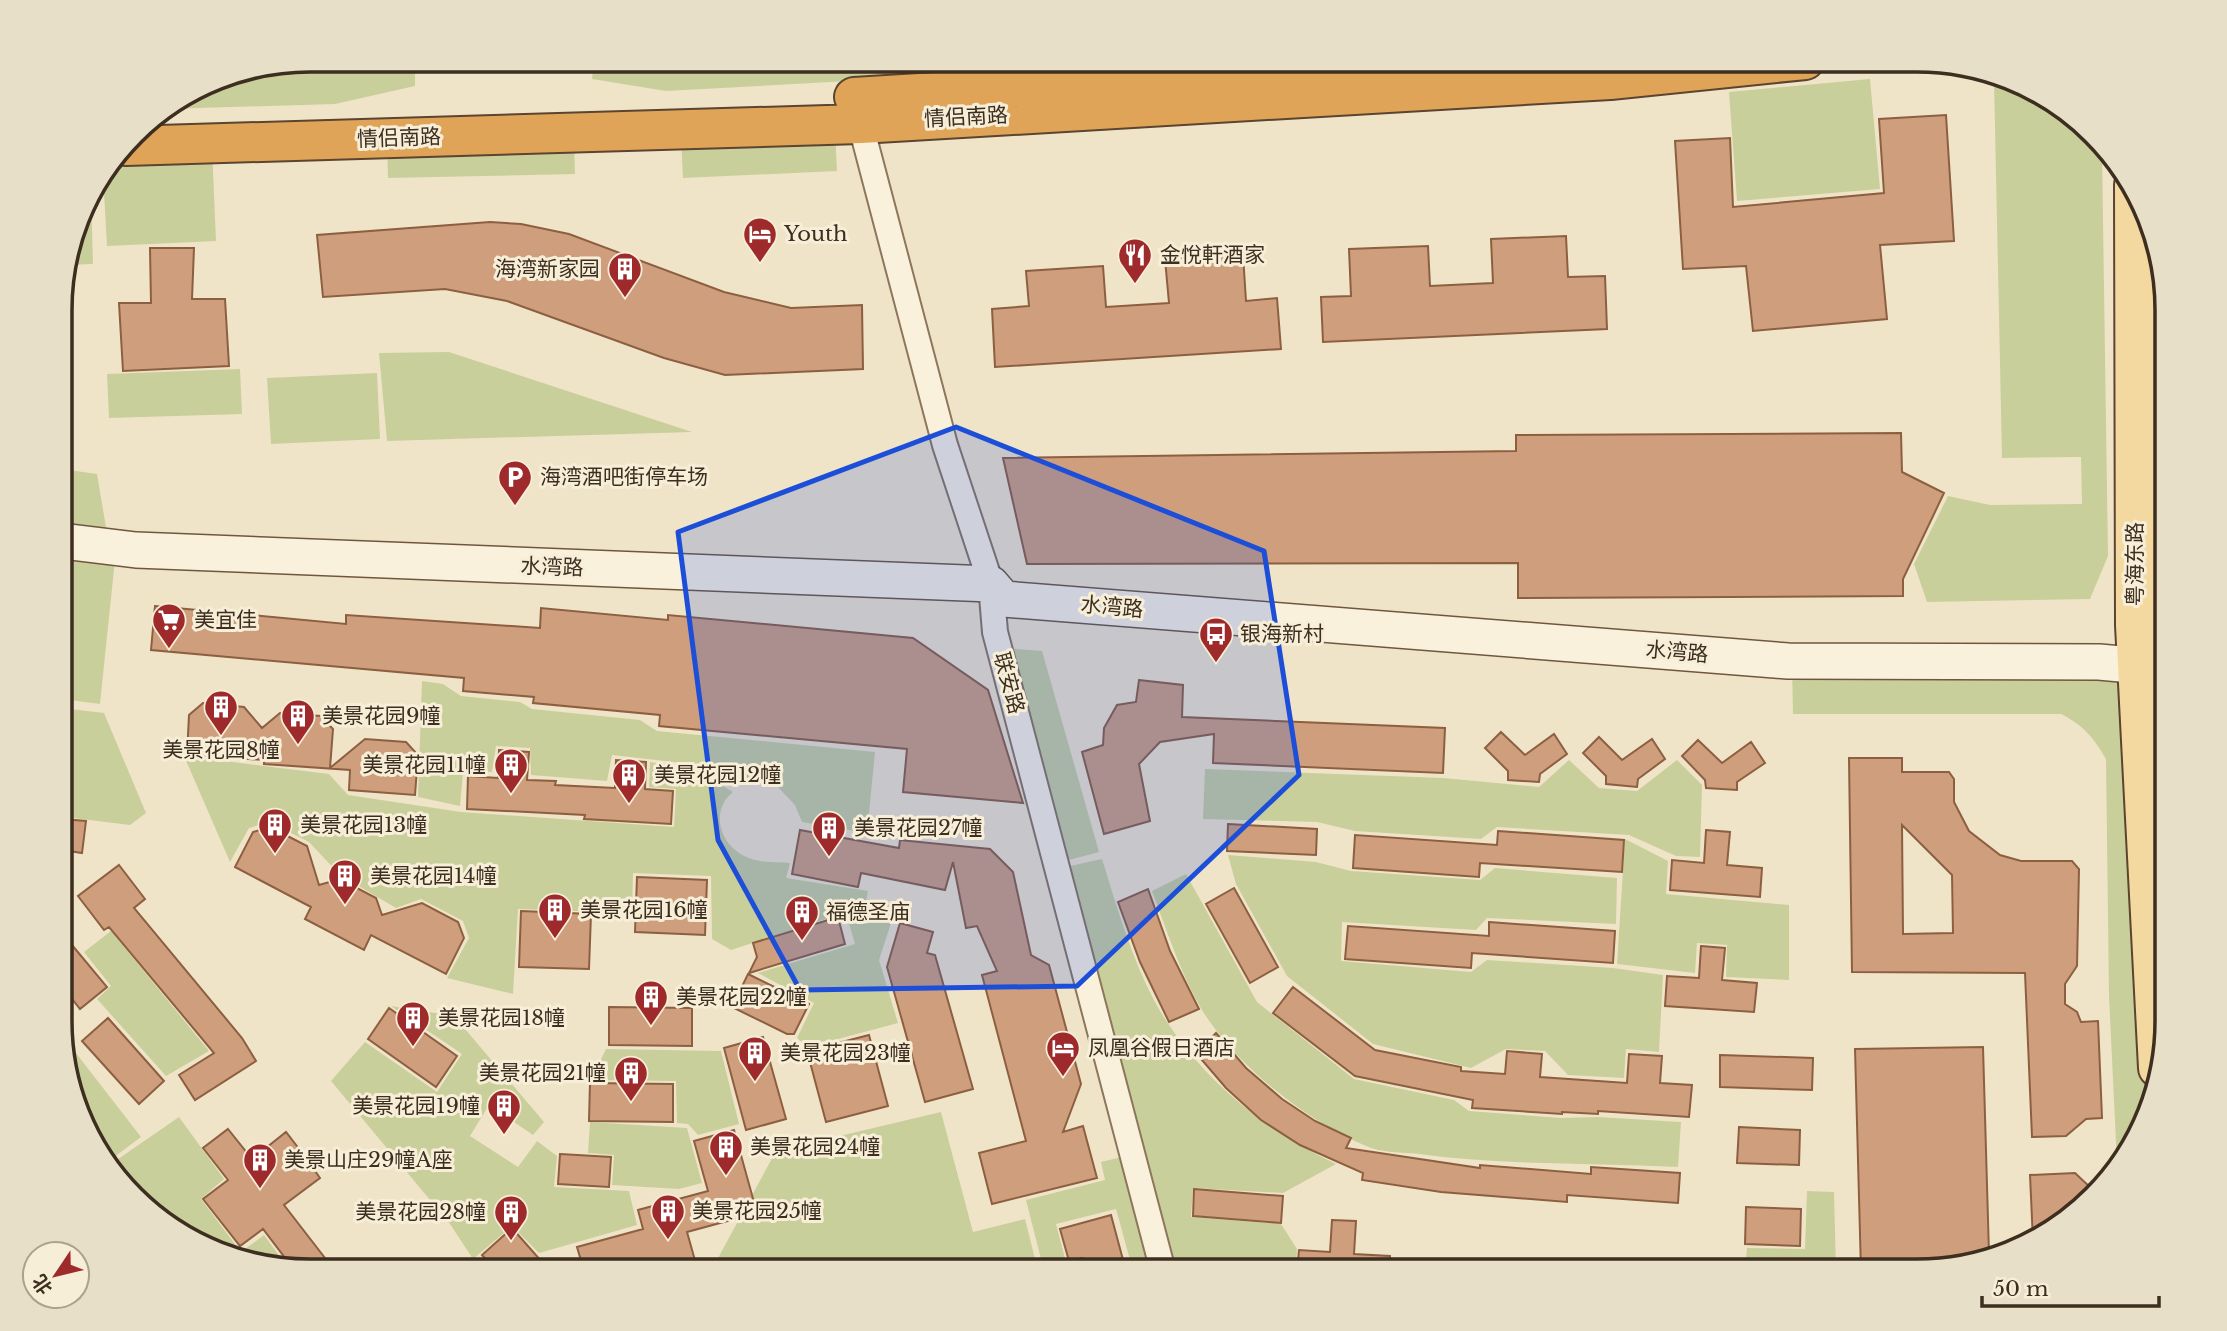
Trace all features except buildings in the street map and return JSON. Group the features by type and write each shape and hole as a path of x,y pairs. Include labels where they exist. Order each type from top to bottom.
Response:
{"highway":[{"name":"情侣南路","path":"166,121 857,110 1313,72"},
{"name":"情侣南路","path":"137,145 857,110 1609,80 1687,72"}],"main road":[{"name":"粤海东路","path":"2135,215 2155,621"}],"street":[{"name":"联安路","path":"857,110 945,445 991,584 995,632 1160,1259"},
{"name":"水湾路","path":"72,542 127,549 991,584 1004,598 1788,661 2155,662"}],"highlighted area":[{"path":"956,427 1264,551 1299,775 1077,986 800,990 718,840 678,532"}],"green space":[{"path":"415,72 415,86 335,104 183,108 233,84 278,74"},
{"path":"593,72 959,72 958,75 666,91 592,79"},
{"path":"1870,79 1880,189 1737,201 1729,92"},
{"path":"1994,85 2036,104 2062,121 2086,141 2102,160 2108,556 2090,599 1927,602 1914,564 1948,496 1990,505 2082,504 2081,457 2002,458"},
{"path":"835,131 837,171 683,178 681,137"},
{"path":"574,140 575,174 388,178 387,144"},
{"path":"212,147 216,241 107,246 104,191 133,151"},
{"path":"92,214 93,264 77,265"},
{"path":"449,352 692,432 387,441 379,353"},
{"path":"240,369 242,414 109,418 107,374"},
{"path":"377,373 380,439 271,444 267,378"},
{"path":"72,470 97,474 108,539 72,534"},
{"path":"72,544 116,550 100,704 72,700"},
{"path":"1004,648 1042,651 1099,852 1065,861"},
{"path":"1792,665 2131,672 2152,1061 2143,1098 2131,1127 2116,1150 2109,996 2106,759 2102,751 2082,728 2061,714 1793,714"},
{"path":"422,681 443,684 461,696 520,702 532,709 640,720 657,731 875,752 867,833 802,822 795,805 774,783 737,785 709,766 612,755 607,781 531,775 530,748 496,746 492,772 463,772 460,806 418,797"},
{"path":"72,709 104,713 146,813 130,825 72,818"},
{"path":"184,756 329,774 348,795 461,812 674,827 676,789 649,787 650,762 695,769 733,792 725,800 720,820 722,830 732,848 756,860 790,863 786,878 868,891 865,906 731,950 712,939 711,876 633,873 632,913 518,909 513,994 447,978 469,938 463,921 421,899 396,908 340,875 309,842 269,822 249,828 230,862"},
{"path":"1569,760 1599,788 1637,791 1677,760 1702,785 1700,857 1676,856 1629,835 1497,827 1481,839 1355,831 1317,822 1203,819 1205,769 1443,778 1539,787"},
{"path":"1625,839 1668,861 1666,894 1789,905 1789,980 1726,977 1727,945 1697,943 1695,973 1617,964"},
{"path":"1228,855 1316,862 1351,871 1480,880 1495,868 1617,878 1616,924 1487,918 1476,930 1342,922 1341,961 1471,972 1487,960 1613,968 1663,975 1659,1052 1626,1049 1624,1078 1568,1075 1545,1051 1506,1049 1471,1068 1373,1044 1287,976 1236,884"},
{"path":"1102,859 1137,964 1167,1022 1184,1045 1221,1087 1242,1105 1287,1137 1336,1164 1283,1193 1193,1188 1191,1217 1281,1224 1297,1249 1297,1259 1163,1259 1061,868"},
{"path":"1186,874 1257,1002 1354,1079 1454,1100 1469,1111 1561,1118 1598,1117 1681,1122 1678,1167 1516,1162 1385,1151 1366,1146 1323,1124 1280,1094 1241,1059 1210,1022 1192,992 1152,891"},
{"path":"866,911 893,917 879,960 898,1023 808,1047 797,1038 814,1003 758,973 855,944 847,916"},
{"path":"111,931 209,1051 166,1076 97,999 111,986 84,952"},
{"path":"391,1006 454,1016 544,1122 533,1135 489,1105 470,1136 518,1167 537,1141 557,1156 554,1187 629,1191 637,1225 539,1253 512,1226 473,1259 450,1224 331,1081 365,1042 437,1092 462,1054"},
{"path":"606,1049 721,1051 739,1124 698,1135 688,1124 677,1123 676,1081 591,1080"},
{"path":"74,1050 141,1137 114,1157 112,1154 90,1113 80,1083"},
{"path":"941,1112 973,1232 1025,1219 1035,1259 718,1259 776,1151"},
{"path":"179,1117 224,1179 201,1199 238,1248 218,1241 177,1219 153,1200 117,1160"},
{"path":"590,1122 687,1128 702,1183 679,1189 612,1185 614,1155 588,1153"},
{"path":"1126,1156 1153,1259 1130,1259 1116,1209 1056,1224 1065,1259 1041,1259 1026,1200 1105,1180 1101,1162"},
{"path":"1807,1191 1834,1192 1836,1259 1746,1259 1747,1248 1805,1249"},
{"path":"264,1235 280,1257 244,1250"}],"place":[{"name":"Youth","path":"760,264"},
{"name":"金悅軒酒家","path":"1135,285"},
{"name":"海湾新家园","path":"625,299"},
{"name":"海湾酒吧街停车场","path":"515,507"},
{"name":"美宜佳","path":"169,650"},
{"name":"银海新村","path":"1216,664"},
{"name":"美景花园8幢","path":"221,737"},
{"name":"美景花园9幢","path":"298,746"},
{"name":"美景花园11幢","path":"511,795"},
{"name":"美景花园12幢","path":"629,805"},
{"name":"美景花园13幢","path":"275,855"},
{"name":"美景花园27幢","path":"829,858"},
{"name":"美景花园14幢","path":"345,906"},
{"name":"美景花园16幢","path":"555,940"},
{"name":"福德圣庙","path":"802,942"},
{"name":"美景花园22幢","path":"651,1027"},
{"name":"美景花园18幢","path":"413,1048"},
{"name":"凤凰谷假日酒店","path":"1063,1078"},
{"name":"美景花园23幢","path":"755,1083"},
{"name":"美景花园21幢","path":"631,1103"},
{"name":"美景花园19幢","path":"504,1136"},
{"name":"美景花园24幢","path":"726,1177"},
{"name":"美景山庄29幢A座","path":"260,1190"},
{"name":"美景花园25幢","path":"668,1241"},
{"name":"美景花园28幢","path":"511,1242"}]}
